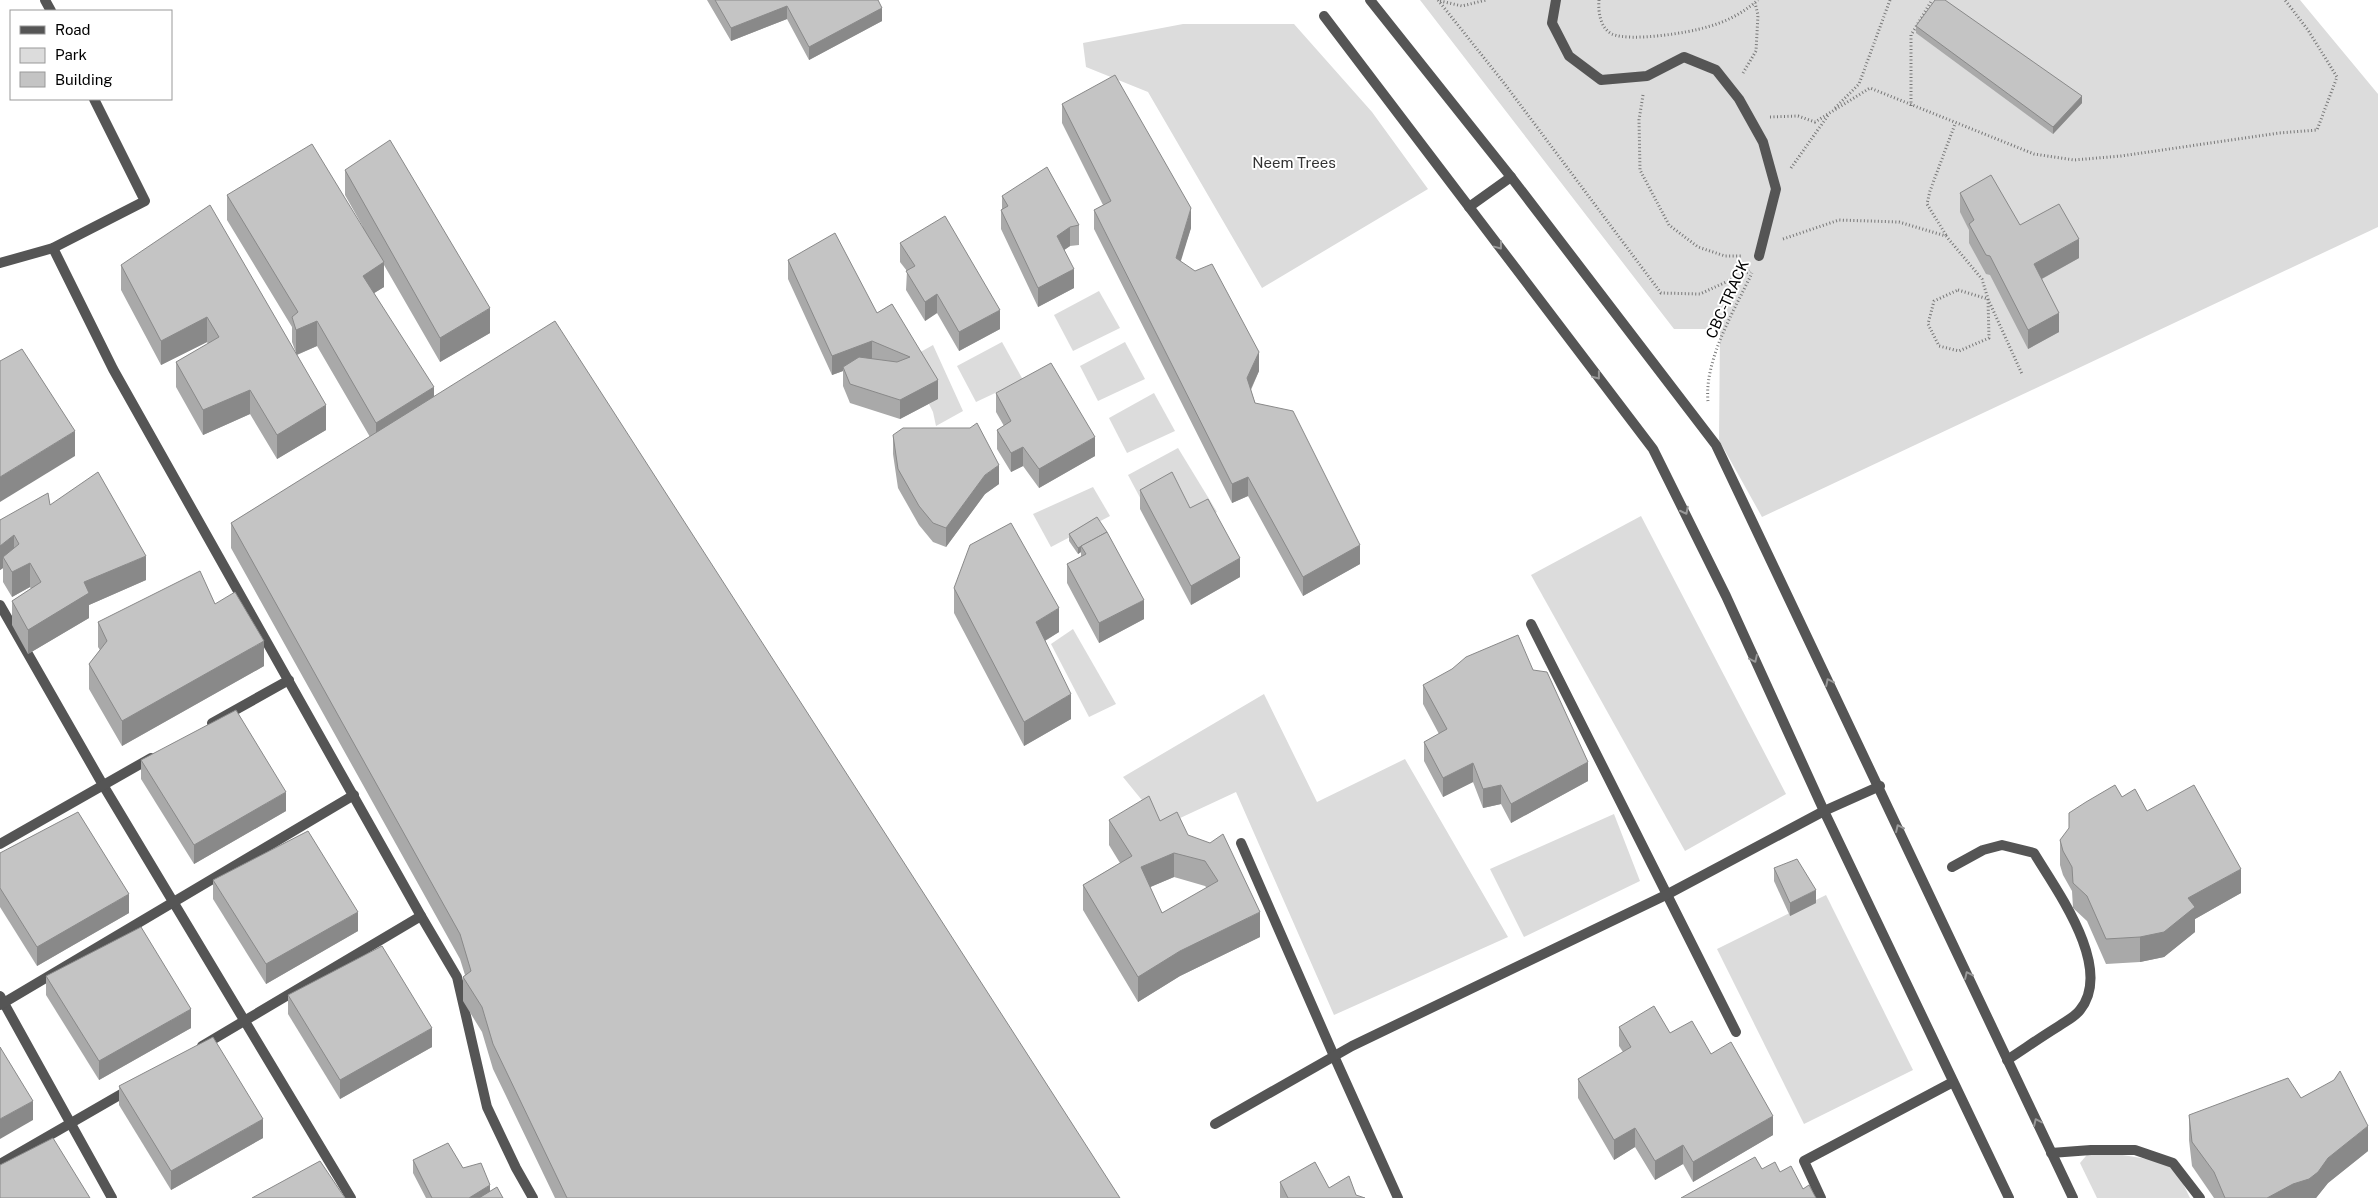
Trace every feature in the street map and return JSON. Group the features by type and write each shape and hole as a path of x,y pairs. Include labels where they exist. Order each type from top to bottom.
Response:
{"street":[{"path":"1370,0 1511,177 1716,445 1880,786 2073,1198"},
{"path":"1556,0 1552,23 1569,56 1601,80 1647,76 1684,57 1716,70 1733,91 1763,142 1776,189 1759,256"},
{"path":"1324,16 1653,449 1726,596 1824,811 2009,1198"},
{"path":"0,263 53,248 146,201 95,100"},
{"path":"1469,207 1511,177"},
{"path":"53,248 113,369 354,795 420,916 457,977 487,1107 516,1168 533,1198"},
{"path":"0,605 103,785 351,1198"},
{"path":"1531,624 1736,1032"},
{"path":"205,728 289,680"},
{"path":"0,844 163,752"},
{"path":"1215,1124 1334,1056 1668,894 1824,811 1880,786"},
{"path":"112,1198 1,1001 174,903 354,795"},
{"path":"1241,843 1398,1198"},
{"path":"1952,867 1983,850 2002,846 2034,853 2072,916 2085,945 2092,984 2087,1000 2079,1012 2007,1060"},
{"path":"196,1050 420,916"},
{"path":"1821,1198 1804,1161 1953,1082"},
{"path":"0,1164 137,1084"},
{"path":"2051,1153 2135,1150 2173,1163 2200,1198"}],"path":[{"path":"1439,1 1462,6 1486,0"},
{"path":"1599,0 1598,10 1602,24 1610,33 1626,37 1650,36 1707,28 1742,13 1756,1"},
{"path":"1776,189 1821,128 1829,113 1859,84 1890,0"},
{"path":"1911,106 1911,35 1932,0"},
{"path":"1750,118 1798,116 1815,122 1870,88 1955,124 2034,154 2074,160 2121,156 2279,133 2317,130 2337,78 2308,30 2285,0"},
{"name":"CBC-TRACK","path":"1439,1 1504,83 1661,293 1700,294 1753,270 1717,350 1707,390 1708,407"},
{"path":"1733,91 1756,51 1758,15 1756,1"},
{"path":"1647,76 1639,120 1640,170 1669,225 1698,247 1725,256 1759,256"},
{"path":"1955,124 1927,204 1946,236 1982,279 1988,299 2022,374"},
{"name":"CBC-TRACK","path":"1759,256 1778,241 1839,220 1898,222 1946,236"},
{"path":"1958,290 1988,299 1989,338 1959,351 1939,346 1928,324 1934,301 1958,290"}],"green space":[{"path":"1420,0 2300,0 2378,94 2378,227 1762,517 1719,440 1720,329 1674,329"},
{"name":"Neem Trees","path":"1183,24 1294,24 1372,112 1428,189 1262,288 1148,92 1086,67 1083,43"},
{"path":"1099,291 1120,328 1073,351 1054,315"},
{"path":"1002,342 1023,380 976,402 957,366"},
{"path":"1125,342 1145,379 1098,401 1080,366"},
{"path":"933,345 963,411 936,426 929,404 938,399 917,354"},
{"path":"1154,393 1175,431 1127,453 1109,418"},
{"path":"1178,448 1217,512 1194,524 1145,507 1128,475"},
{"path":"1093,487 1110,516 1051,547 1033,514"},
{"path":"1641,516 1786,794 1685,851 1531,575"},
{"path":"1073,629 1116,704 1089,717 1051,644"},
{"path":"1264,694 1317,802 1405,759 1508,937 1334,1015 1236,792 1163,826 1123,777"},
{"path":"1614,814 1640,881 1524,937 1490,869"},
{"path":"1826,895 1913,1070 1804,1124 1717,949"},
{"path":"2091,1150 2173,1163 2190,1198 2097,1198 2080,1163"}],"building":[{"path":"715,0 878,0 882,8 809,47 787,6 731,28"},
{"path":"1935,0 1945,0 2082,96 2053,127 1916,26"},
{"path":"1115,75 1191,208 1176,258 1195,271 1212,264 1259,352 1247,378 1255,403 1293,411 1360,545 1303,577 1248,477 1232,484 1094,210 1111,201 1062,104"},
{"path":"390,140 490,308 440,338 345,170"},
{"path":"312,144 384,262 363,276 434,387 376,423 317,321 296,330 292,317 298,312 227,195"},
{"path":"1047,167 1079,225 1070,227 1057,236 1074,269 1038,288 1001,210 1008,206 1002,196"},
{"path":"1991,175 2020,225 2059,204 2079,239 2034,264 2059,313 2028,330 1990,256 1986,255 1969,224 1974,220 1960,193"},
{"path":"210,205 326,405 277,435 250,390 203,410 176,362 219,337 207,317 161,341 121,265"},
{"path":"945,216 1000,310 959,332 937,294 925,302 906,271 915,266 900,243"},
{"path":"835,233 877,313 892,304 938,380 900,400 850,384 843,367 859,357 897,362 910,357 872,341 832,356 788,260"},
{"path":"555,321 1120,1198 567,1198 493,1044 482,1007 463,977 471,971 460,934 231,523"},
{"path":"22,349 75,431 0,477 0,361"},
{"path":"1051,363 1095,437 1039,469 1023,447 1011,453 997,430 1011,421 996,393"},
{"path":"977,423 999,465 985,475 946,528 933,523 919,506 898,469 893,435 903,428 970,428"},
{"path":"98,472 146,556 84,582 89,593 28,630 12,601 41,582 30,563 12,572 3,557 19,544 14,535 0,546 0,520 48,493 50,505"},
{"path":"1172,472 1190,508 1208,499 1240,558 1191,586 1140,490"},
{"path":"1097,517 1107,532 1078,548 1069,534"},
{"path":"1011,523 1059,608 1036,622 1071,694 1024,722 954,588 970,545"},
{"path":"1107,532 1144,600 1099,623 1067,564 1086,554 1081,546"},
{"path":"200,571 215,604 235,592 264,641 122,721 89,664 107,641 98,622"},
{"path":"1518,635 1533,670 1547,672 1588,762 1511,804 1501,785 1483,789 1473,763 1443,778 1424,742 1447,729 1423,685 1452,669 1466,657"},
{"path":"236,710 286,792 194,845 141,760"},
{"path":"2115,785 2122,797 2135,789 2147,811 2194,785 2241,869 2188,898 2195,907 2164,932 2140,937 2106,939 2087,896 2073,883 2072,867 2063,851 2060,840 2069,828 2069,813"},
{"path":"1149,796 1160,821 1177,812 1188,835 1210,843 1223,834 1260,912 1180,951 1138,977 1083,885 1132,856 1109,820","holes":["1174,853 1205,861 1218,881 1162,913 1141,867"]},
{"path":"78,812 129,894 37,947 0,888 0,853"},
{"path":"308,831 358,912 266,964 213,880"},
{"path":"1797,859 1816,890 1790,903 1774,868"},
{"path":"141,927 191,1009 99,1061 46,976"},
{"path":"382,946 432,1028 340,1080 288,995"},
{"path":"1654,1006 1670,1033 1692,1021 1711,1054 1731,1042 1773,1116 1693,1162 1683,1145 1655,1161 1635,1128 1614,1140 1578,1079 1631,1047 1619,1027"},
{"path":"213,1037 263,1119 171,1171 119,1086"},
{"path":"0,1047 33,1101 0,1119"},
{"path":"2340,1071 2368,1126 2328,1158 2318,1172 2309,1179 2293,1184 2267,1198 2225,1198 2214,1172 2192,1142 2189,1115 2288,1078 2301,1098 2334,1080"},
{"path":"53,1138 90,1198 0,1198 0,1165"},
{"path":"448,1143 463,1168 481,1163 490,1185 469,1198 432,1198 413,1160"},
{"path":"1755,1157 1762,1169 1775,1162 1780,1172 1791,1166 1803,1189 1809,1185 1816,1198 1681,1198"},
{"path":"320,1161 345,1198 252,1198"},
{"path":"1315,1162 1329,1188 1349,1176 1356,1195 1365,1198 1288,1198 1280,1182"},
{"path":"497,1187 503,1198 479,1198"}]}
